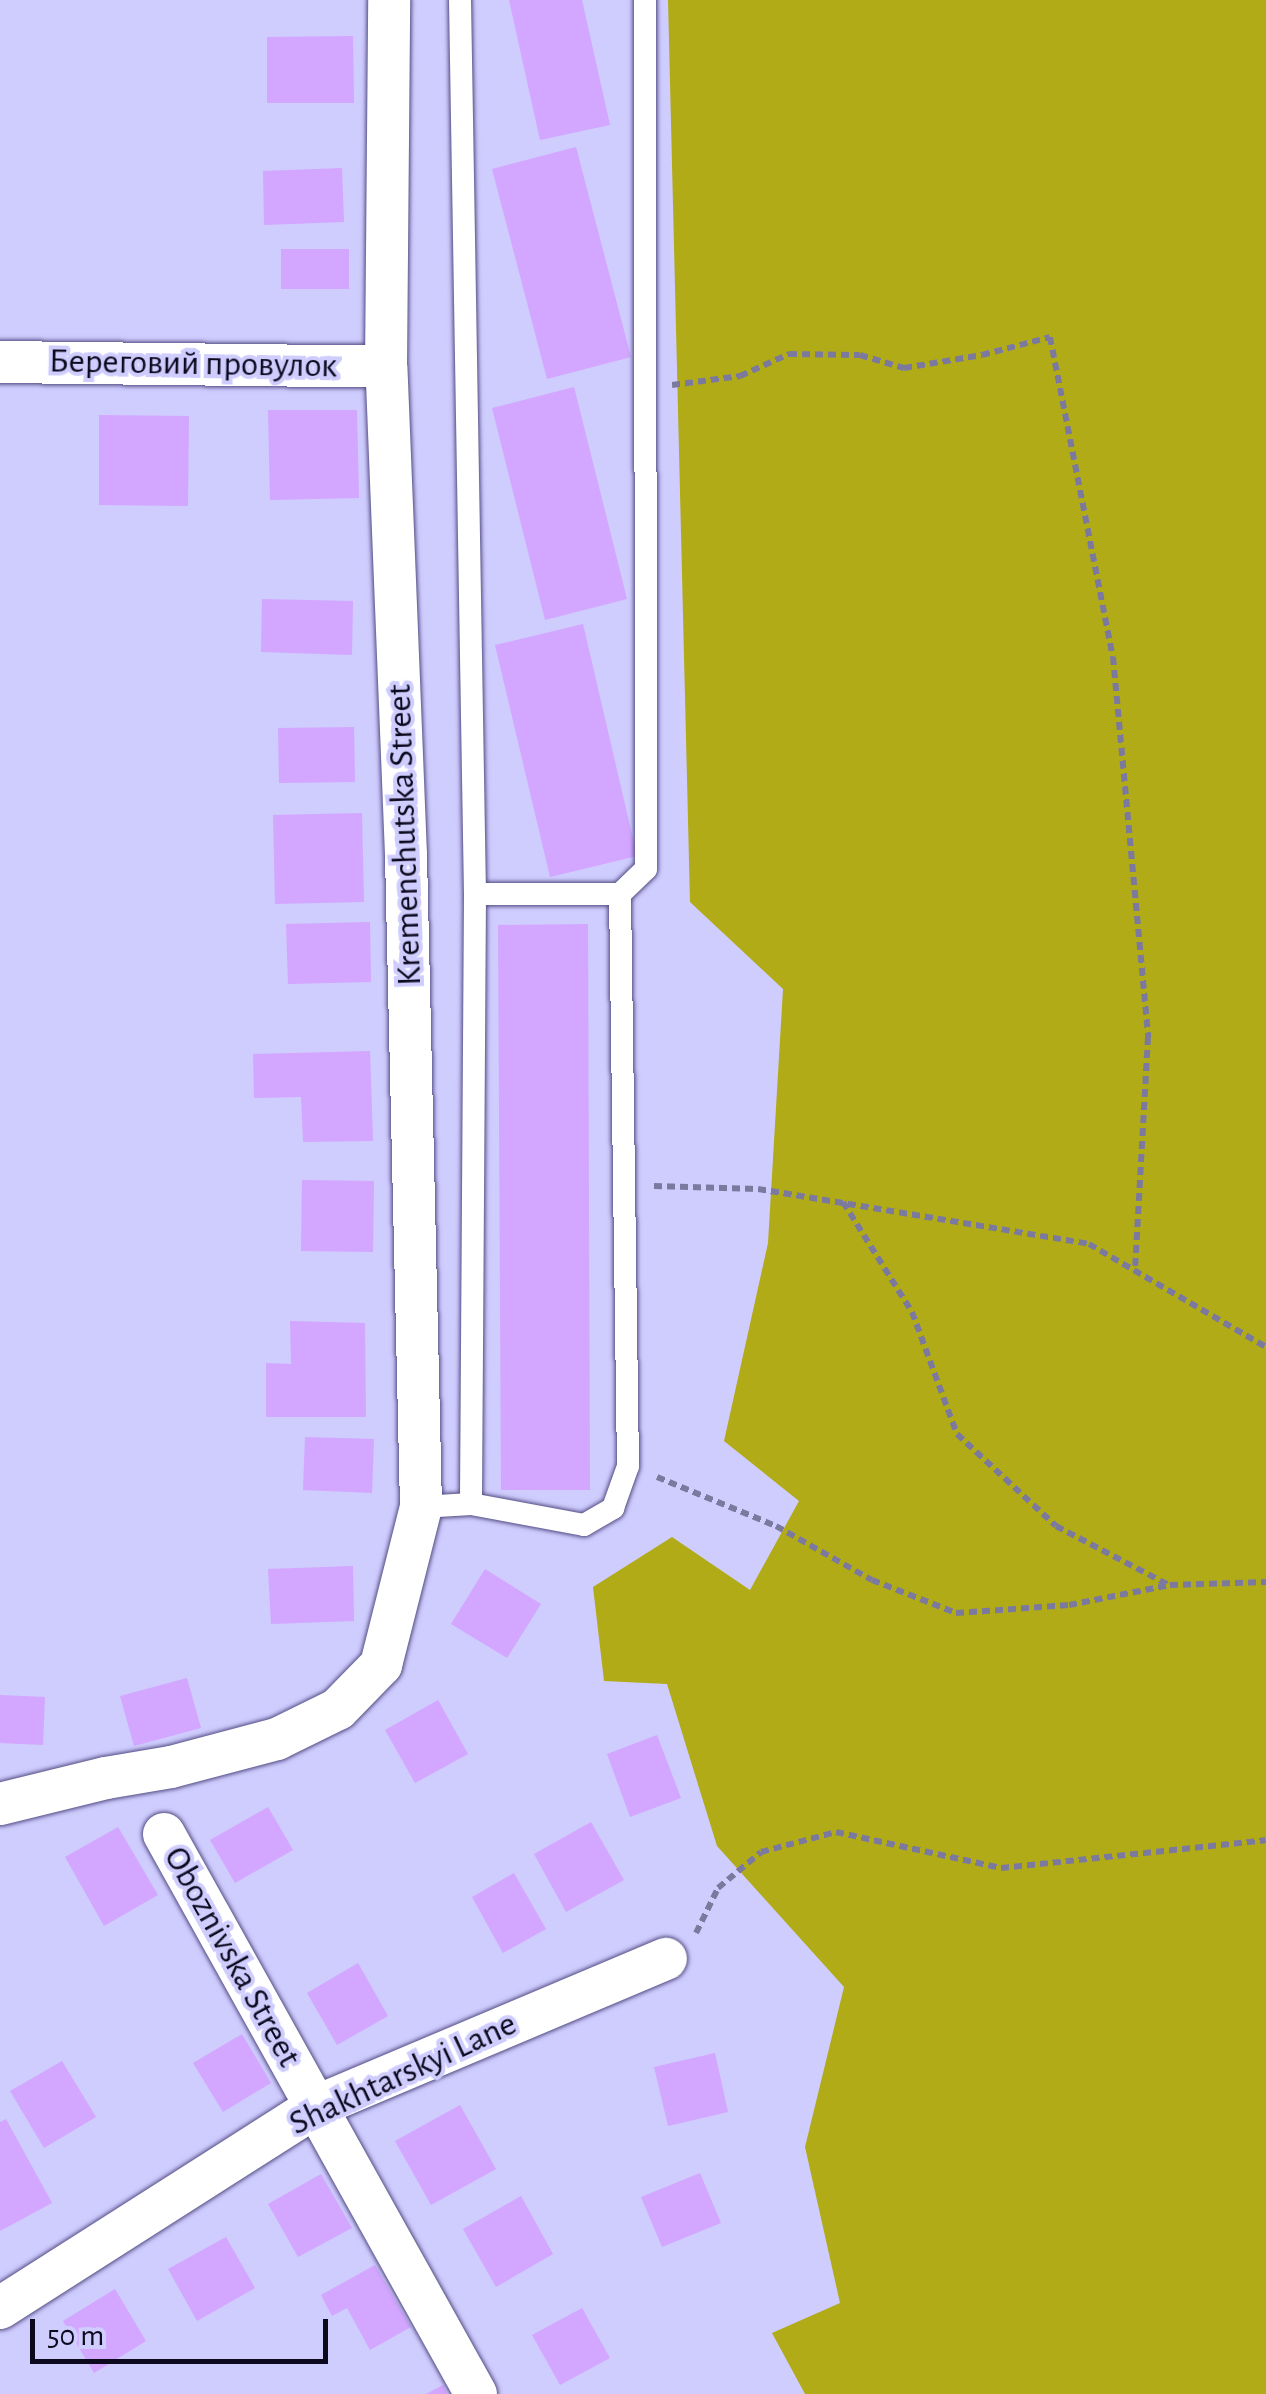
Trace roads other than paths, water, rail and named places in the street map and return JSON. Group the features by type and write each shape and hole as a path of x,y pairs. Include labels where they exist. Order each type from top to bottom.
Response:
{"street":[{"name":"Kremenchutska Street","path":"0,1804 106,1778 172,1768 277,1739 338,1709 381,1665 421,1507 406,836 386,367 389,0"},
{"name":"Береговий провулок","path":"0,362 386,367"},
{"name":"Oboznivska Street","path":"164,1834 476,2394"},
{"name":"Shakhtarskyi Lane","path":"0,2308 315,2107 666,1959"}],"lane":[{"path":"460,0 474,894 471,1504"},
{"path":"474,894 620,894 646,868 646,0"},
{"path":"421,1507 471,1504 584,1525 613,1508 628,1466 620,894"}]}
